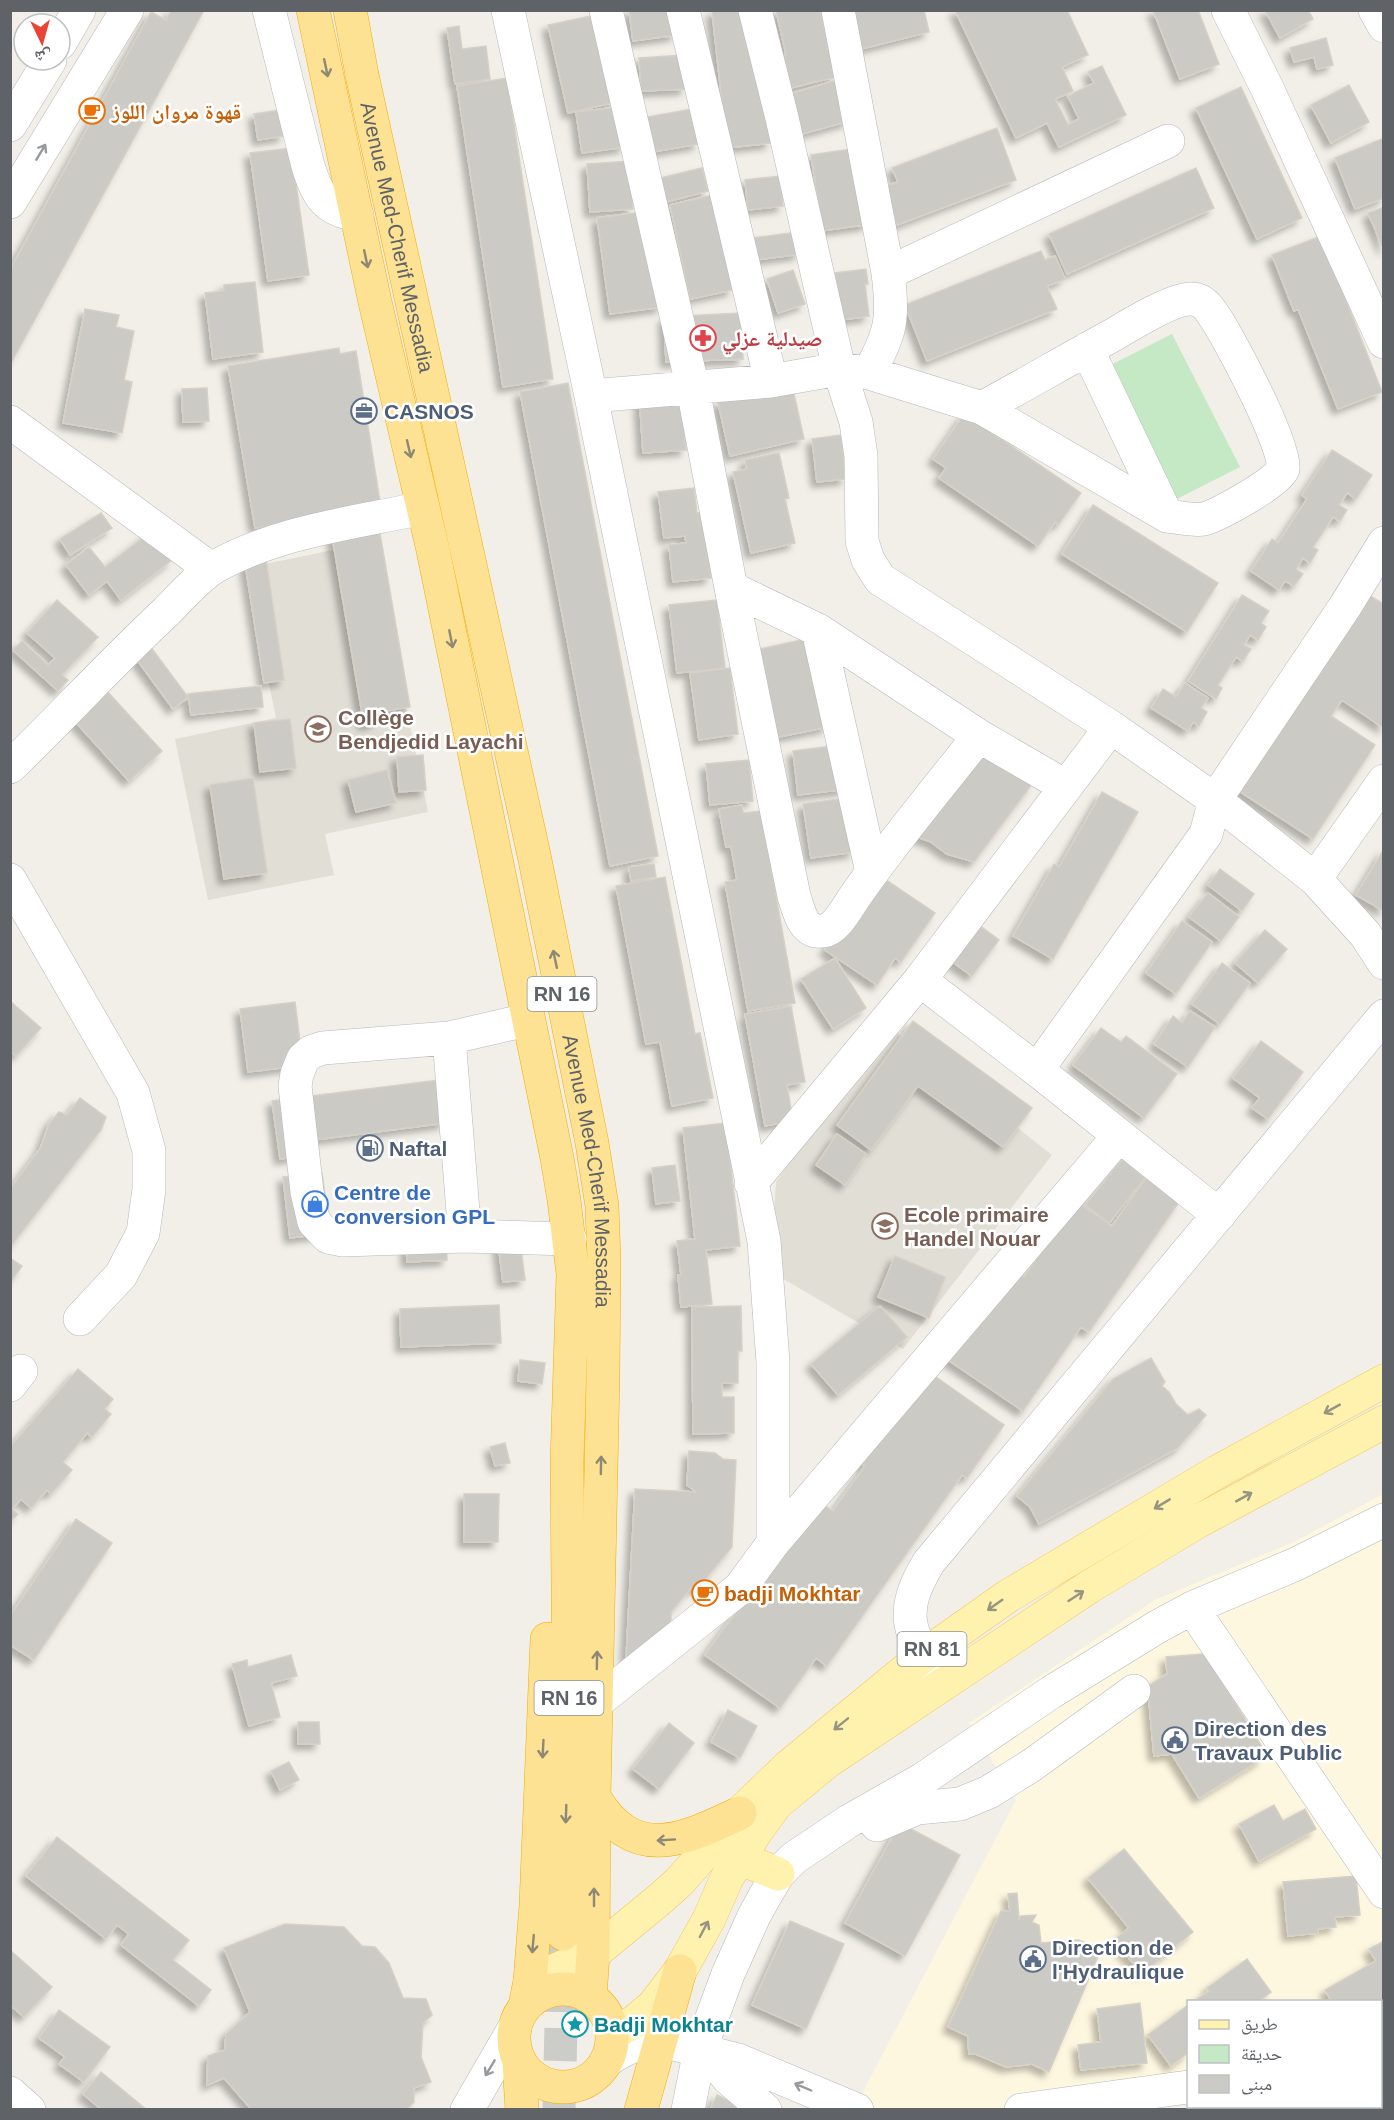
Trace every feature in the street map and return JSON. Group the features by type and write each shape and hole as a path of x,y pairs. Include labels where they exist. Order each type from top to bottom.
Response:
{"highway":[{"name":"Avenue Med-Cherif Messadia","path":"313,10 423,508 557,1158 570,1239 573,1274 567,1461"},
{"name":"Avenue Med-Cherif Messadia","path":"350,10 362,75 534,855 592,1143 600,1196 604,1260 603,1376 593,1954 590,1997"},
{"name":"RN 16","path":"563,1934 569,1717 567,1461"},
{"path":"523,2005 544,1992 556,1989 568,1989 590,1997 609,2019 598,2071 571,2086 553,2086 523,2092 513,2039 523,2005 537,1905 550,1572 567,1461"},
{"path":"594,1797 604,1815 620,1829 640,1838 659,1841 698,1833 740,1813"},
{"path":"641,2109 680,1971"}],"main road":[{"name":"RN 81","path":"523,2005 593,1954 679,1882 740,1813 789,1766 923,1656 1028,1584 1218,1472 1383,1381"},
{"name":"RN 81","path":"598,2071 634,2022 653,2006 680,1971 739,1857 776,1804 801,1783 828,1761 1089,1587 1197,1522 1383,1422"},
{"path":"739,1857 771,1885"}],"street":[{"path":"72,23 80,10"},
{"path":"10,202 128,10"},
{"path":"269,10 308,166 317,190 333,208 345,213 357,214"},
{"path":"508,10 591,396 764,1240 773,1362 773,1543"},
{"path":"606,10 693,389 792,887 799,912 810,929 820,932 828,930 837,922 872,872 979,736"},
{"path":"683,10 771,381"},
{"path":"755,10 782,118 854,371 856,422 861,456 862,541 868,560 880,579 1111,727 1215,800 1315,879 1365,934 1383,963"},
{"path":"838,10 888,273 891,319 883,346 854,371"},
{"path":"1228,10 1267,88 1383,342"},
{"path":"1375,10 1383,26"},
{"path":"10,125 43,72"},
{"path":"888,273 1167,141"},
{"path":"591,396 693,389 854,371 982,408 1167,516 1202,519 1221,512 1276,479 1282,471 1282,453 1272,428 1226,335 1211,311 1200,300 1188,298 1154,312 982,408"},
{"path":"1087,349 1167,516"},
{"path":"10,422 211,569"},
{"path":"10,767 57,722 116,658 211,569 255,548 305,533 423,508"},
{"path":"1037,1070 1206,834 1215,800 1346,605 1383,543"},
{"path":"731,588 818,630 979,736 1065,786"},
{"path":"818,630 872,872"},
{"path":"751,1183 920,980 1111,727"},
{"path":"1315,879 1383,781"},
{"path":"10,880 133,1093 149,1151 149,1189 143,1233 122,1275 80,1319"},
{"path":"920,980 1219,1215"},
{"path":"942,1684 923,1656 909,1620 910,1602 916,1582 929,1562 1383,1016"},
{"path":"528,1020 448,1038 322,1048 311,1052 303,1059 295,1086 309,1209 314,1222 328,1237 343,1240 465,1236 570,1239"},
{"path":"448,1038 465,1236"},
{"path":"597,1702 740,1588 773,1543 1118,1137"},
{"path":"688,2109 728,1974 754,1916 771,1885 794,1858 923,1779 1117,1650 1192,1608 1296,1564 1383,1520"},
{"path":"1192,1608 1383,1892"},
{"path":"771,1885 782,1891 842,1846 868,1829 897,1815 917,1808 960,1804 989,1792 1032,1765 1134,1691"},
{"path":"989,1792 1000,1728"},
{"path":"923,1779 942,1780 989,1792"},
{"path":"467,2109 523,2005"},
{"path":"598,2071 632,2046 659,2041 738,2060 857,2109"},
{"path":"704,2052 728,2078 765,2109"},
{"path":"1021,2109 1187,2087"},
{"path":"10,2093 29,2109"}],"shaded area":[{"name":"Collège Bendjedid Layachi","path":"372,542 428,812 325,834 334,875 208,900 175,739 276,718 245,568"},
{"name":"Ecole primaire Handel Nouar","path":"887,1025 1052,1155 903,1349 770,1271 776,1182"},
{"path":"1383,1494 1383,2054 1382,2000 1187,2000 1187,2083 1010,2109 854,2109 1016,1800 969,1723 1155,1600 1296,1541"}],"green space":[{"path":"1172,334 1240,467 1159,508 1091,375"}],"building":[{"path":"171,10 204,10 10,365 10,270 151,12 166,20"},
{"path":"629,10 672,10 676,35 633,41"},
{"path":"757,10 771,143 727,148 712,11"},
{"path":"776,10 820,10 836,77 790,88 782,55 786,55"},
{"path":"847,10 924,10 929,32 857,50"},
{"path":"955,10 1067,10 1088,55 1062,67 1073,91 1055,99 1068,125 1079,119 1068,96 1094,83 1088,72 1102,66 1126,115 1059,147 1047,123 1016,138"},
{"path":"1153,10 1198,10 1219,64 1180,79"},
{"path":"1265,10 1308,10 1313,19 1280,38"},
{"path":"596,15 616,102 568,113 548,25"},
{"path":"459,26 462,49 486,46 490,79 455,84 447,28"},
{"path":"1326,38 1333,65 1317,69 1314,57 1294,62 1290,48"},
{"path":"684,55 686,89 641,91 639,58"},
{"path":"507,78 553,379 503,387 457,86"},
{"path":"837,80 849,121 802,134 790,94"},
{"path":"1349,85 1369,122 1331,143 1311,105"},
{"path":"1241,87 1302,218 1257,239 1196,108"},
{"path":"619,107 625,147 582,153 576,112"},
{"path":"692,109 699,144 653,152 647,117"},
{"path":"280,110 284,136 258,140 254,114"},
{"path":"997,128 1016,180 897,225 882,187 898,182 892,168"},
{"path":"1384,138 1384,198 1355,209 1335,158"},
{"path":"291,148 309,275 268,281 250,153"},
{"path":"858,148 869,224 822,231 811,155"},
{"path":"630,161 633,209 590,212 587,164"},
{"path":"702,168 708,191 666,202 660,178"},
{"path":"1196,168 1214,208 1067,274 1049,234"},
{"path":"780,176 783,206 748,210 745,180"},
{"path":"713,195 733,290 690,299 670,205"},
{"path":"1384,207 1384,250 1368,213"},
{"path":"649,211 662,307 610,314 597,218"},
{"path":"797,232 800,254 756,260 753,238"},
{"path":"1321,236 1382,392 1338,409 1298,309 1294,311 1272,255"},
{"path":"1041,251 1045,260 1055,256 1065,279 1047,286 1057,309 927,361 905,305"},
{"path":"866,269 868,284 865,284 869,316 842,320 835,273"},
{"path":"793,270 805,304 778,313 767,279"},
{"path":"255,282 263,352 213,359 205,293 224,291 224,285"},
{"path":"85,309 119,315 116,327 134,331 124,380 132,382 122,433 63,423"},
{"name":"صيدلية عزلي","path":"741,313 743,359 666,362 664,317"},
{"path":"339,348 340,354 356,351 381,508 255,528 228,366"},
{"path":"568,383 658,856 610,866 520,392"},
{"path":"792,385 804,439 730,456 718,402"},
{"path":"207,388 209,421 183,422 182,389"},
{"path":"682,389 686,450 643,453 639,392"},
{"path":"964,414 1081,493 1058,525 1055,522 1038,546 939,478 946,468 933,459"},
{"path":"841,435 846,479 817,482 812,439"},
{"path":"1332,450 1372,475 1356,499 1347,493 1339,505 1347,510 1340,521 1333,517 1313,547 1318,550 1310,563 1303,558 1296,569 1303,574 1294,586 1285,581 1279,590 1251,571 1272,539 1278,543 1307,499 1302,495"},
{"path":"779,453 789,498 785,499 795,543 751,553 733,472 747,469 745,460"},
{"path":"694,488 697,513 704,512 711,578 673,582 669,545 686,543 685,536 664,538 658,492"},
{"path":"1093,505 1218,583 1187,632 1062,554"},
{"path":"101,513 112,528 70,555 60,539"},
{"path":"378,522 410,707 375,713 377,722 364,725 331,530"},
{"path":"150,532 172,560 121,600 107,581 89,595 66,565 89,547 105,567"},
{"path":"266,559 284,680 264,683 245,563"},
{"path":"1365,593 1384,604 1384,728 1342,700 1331,716 1375,745 1313,839 1236,789"},
{"path":"1242,595 1269,611 1261,623 1266,627 1258,640 1250,635 1244,645 1251,649 1243,661 1236,657 1218,685 1222,688 1216,699 1188,681"},
{"path":"57,600 98,637 62,675 68,680 58,691 13,650 22,641 48,665 55,658 27,633"},
{"path":"717,600 725,668 677,673 669,605"},
{"path":"810,638 828,727 778,737 760,649"},
{"path":"147,642 188,697 173,709 132,653"},
{"path":"730,668 738,734 699,740 690,673"},
{"path":"1185,683 1208,698 1201,708 1207,712 1199,726 1193,722 1188,731 1151,708 1163,689 1176,697"},
{"path":"261,686 263,707 191,715 188,694"},
{"path":"105,689 162,751 129,781 72,718"},
{"path":"290,719 296,768 260,772 254,723"},
{"path":"1020,742 1032,784 974,862 947,854 931,842 917,837 939,770"},
{"path":"840,745 846,789 798,795 793,751"},
{"path":"423,755 426,790 399,792 397,757"},
{"path":"749,760 753,801 710,805 706,764"},
{"path":"387,770 396,803 356,812 348,780"},
{"path":"253,778 267,873 224,879 210,785"},
{"path":"1102,792 1138,812 1053,959 1013,936 1054,864 1059,867"},
{"path":"846,798 854,852 811,858 803,804"},
{"path":"742,805 743,813 761,811 795,1003 748,1011 725,882 737,880 731,846 726,847 719,809"},
{"path":"1384,849 1384,911 1356,895"},
{"path":"654,864 656,877 631,881 629,867"},
{"path":"1220,869 1254,894 1242,911 1208,885"},
{"path":"876,873 935,913 901,962 895,958 877,985 825,950"},
{"path":"665,877 695,1034 700,1033 713,1098 672,1106 660,1042 646,1044 616,886"},
{"path":"1208,893 1239,917 1221,941 1189,917"},
{"path":"963,913 999,940 972,976 936,950"},
{"path":"1182,921 1212,942 1176,994 1146,973"},
{"path":"1265,930 1287,949 1258,983 1235,963"},
{"path":"835,958 866,1008 833,1029 801,979"},
{"path":"1222,963 1250,983 1220,1024 1192,1004"},
{"path":"10,1001 41,1028 16,1056 10,1051"},
{"path":"295,1002 303,1065 248,1072 240,1009"},
{"path":"791,1006 805,1082 787,1085 793,1121 765,1126 745,1014"},
{"path":"1190,1011 1215,1027 1188,1067 1154,1044 1173,1016 1182,1023"},
{"path":"913,1021 1032,1108 1003,1147 918,1086 871,1150 837,1125"},
{"path":"1101,1028 1121,1042 1126,1036 1177,1074 1144,1118 1073,1065"},
{"path":"1261,1041 1303,1072 1268,1119 1252,1108 1260,1098 1233,1078"},
{"path":"439,1080 445,1123 306,1141 308,1155 280,1159 272,1101"},
{"path":"80,1098 106,1117 101,1130 10,1247 10,1189 40,1149 49,1124 59,1112 67,1115"},
{"path":"726,1123 740,1246 706,1250 712,1304 681,1307 678,1275 681,1275 677,1241 695,1239 683,1128"},
{"path":"837,1134 866,1154 845,1185 816,1165"},
{"path":"1122,1159 1145,1178 1109,1223 1085,1205"},
{"path":"675,1165 680,1201 656,1204 652,1168"},
{"path":"322,1173 330,1233 290,1238 283,1177"},
{"path":"1146,1178 1179,1202 1089,1332 1081,1327 1023,1411 935,1351 999,1260 1024,1277 1076,1201 1112,1226"},
{"path":"520,1240 525,1280 503,1282 498,1243"},
{"path":"446,1241 447,1260 407,1262 406,1243"},
{"path":"895,1256 945,1277 929,1318 878,1297"},
{"path":"10,1258 22,1266 10,1283"},
{"path":"499,1305 501,1343 401,1347 400,1309"},
{"path":"741,1306 742,1351 738,1351 738,1383 722,1383 722,1397 734,1397 734,1433 693,1434 692,1307"},
{"path":"880,1306 907,1337 838,1395 811,1364"},
{"path":"1151,1358 1165,1382 1162,1386 1169,1392 1176,1404 1188,1415 1199,1409 1206,1415 1178,1448 1039,1524 1030,1507 1017,1496 1113,1379"},
{"path":"520,1360 545,1363 542,1384 518,1381"},
{"path":"78,1369 113,1399 105,1409 111,1414 92,1437 87,1433 63,1462 72,1470 51,1494 47,1490 31,1508 21,1499 12,1509 18,1514 10,1522 10,1447"},
{"path":"929,1372 1004,1425 967,1478 962,1475 827,1666 816,1658 780,1708 705,1655 816,1500 833,1511 865,1466 862,1464"},
{"path":"505,1443 510,1463 495,1466 490,1447"},
{"path":"689,1451 715,1453 723,1459 736,1460 732,1547 698,1588 691,1588 671,1612 671,1623 626,1660 635,1489 696,1492 687,1485"},
{"path":"464,1494 499,1494 498,1542 464,1542"},
{"path":"76,1519 112,1543 34,1660 10,1645 10,1616"},
{"path":"1214,1653 1216,1672 1261,1745 1262,1759 1199,1798 1172,1754 1154,1756 1149,1701 1142,1690 1167,1674 1166,1657"},
{"path":"291,1655 297,1676 271,1683 280,1717 249,1726 232,1664 247,1660 248,1667"},
{"path":"728,1710 757,1726 740,1758 711,1742"},
{"path":"298,1722 319,1722 320,1744 298,1744"},
{"path":"669,1723 694,1743 659,1789 633,1769"},
{"path":"289,1762 299,1780 280,1790 271,1771"},
{"path":"1274,1805 1283,1821 1305,1809 1316,1829 1259,1861 1239,1824"},
{"path":"900,1823 960,1855 905,1956 845,1923"},
{"path":"57,1837 189,1940 173,1960 211,1990 199,2006 121,1945 129,1934 117,1925 106,1939 26,1876"},
{"path":"1124,1849 1193,1932 1142,1974 1114,1940 1129,1928 1088,1878"},
{"path":"1356,1876 1360,1915 1335,1917 1336,1927 1318,1929 1318,1933 1288,1936 1283,1882"},
{"path":"1017,1893 1019,1919 1021,1916 1036,1915 1032,1922 1039,1925 1041,1943 1079,1940 1101,1950 1049,2072 1032,2064 1006,2067 976,2054 969,2054 968,2036 948,2027 1001,1911 1010,1911 1008,1894"},
{"path":"790,1921 844,1944 806,2029 752,2005"},
{"path":"285,1924 344,1927 362,1946 375,1947 389,1963 403,1998 426,1999 432,2015 423,2023 421,2057 431,2082 414,2088 414,2102 406,2110 252,2110 224,2078 207,2085 208,2056 225,2050 226,2034 250,2012 224,1948"},
{"path":"1384,1941 1384,2013 1382,2014 1382,2000 1331,2000 1325,1990 1376,1961 1369,1949"},
{"path":"10,1950 52,1987 24,2017 10,2005"},
{"path":"1247,1959 1271,1992 1261,2000 1196,2000 1209,1991 1207,1988"},
{"path":"1140,2003 1147,2063 1081,2070 1078,2045 1101,2042 1097,2009"},
{"path":"1187,2006 1187,2054 1171,2066 1148,2035"},
{"path":"59,2010 110,2047 84,2082 59,2064 65,2057 39,2038"},
{"path":"101,2072 147,2110 102,2110 83,2094"},
{"path":"717,2095 748,2110 710,2110"}],"tunnel":[{"path":"559,2110 563,1942"}],"place":[{"name":"قهوة مروان اللوز","path":"92,111"},
{"name":"صيدلية عزلي","path":"703,338"},
{"name":"CASNOS","path":"364,411"},
{"name":"Collège Bendjedid Layachi","path":"318,729"},
{"name":"Naftal","path":"370,1148"},
{"name":"Centre de conversion GPL","path":"315,1204"},
{"name":"Ecole primaire Handel Nouar","path":"885,1226"},
{"name":"badji Mokhtar","path":"705,1593"},
{"name":"Direction des Travaux Public","path":"1175,1740"},
{"name":"Direction de l'Hydraulique","path":"1033,1959"},
{"name":"Badji Mokhtar","path":"575,2024"}]}
